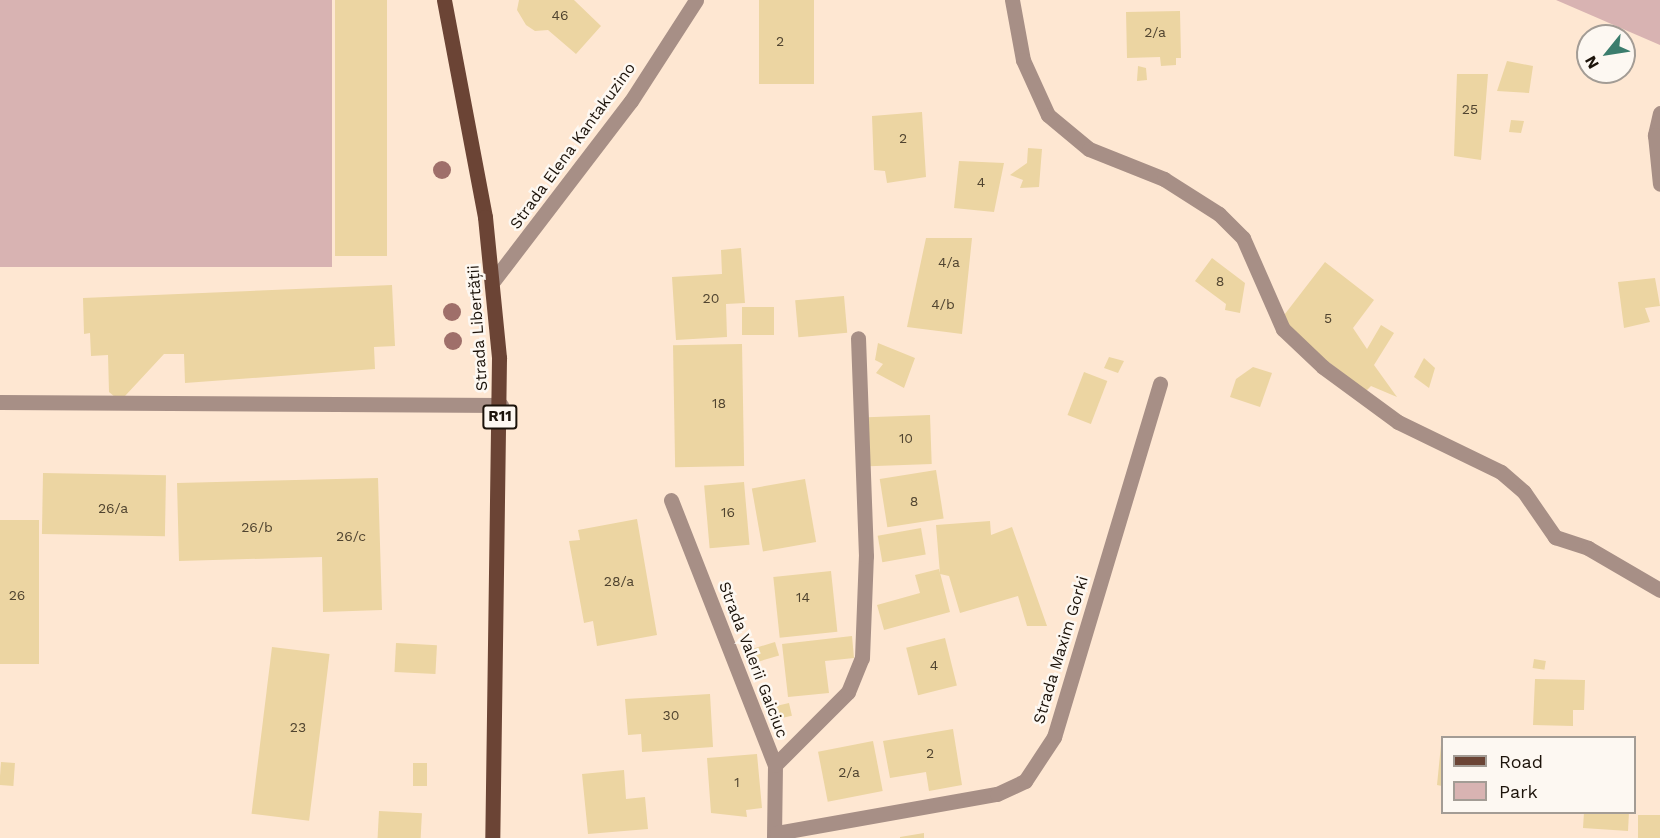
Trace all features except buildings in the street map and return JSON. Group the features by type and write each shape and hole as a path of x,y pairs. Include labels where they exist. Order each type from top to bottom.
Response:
{"main road":[{"name":"Strada Libertății","path":"444,0 494,280 501,405 492,838"}],"street":[{"name":"Strada Elena Kantakuzino","path":"494,280 631,101 696,0"},
{"path":"1012,0 1023,60 1048,114 1089,149 1164,179 1219,214 1243,238 1283,329 1323,367 1398,422 1501,472 1524,492 1555,537 1588,548 1660,590"},
{"path":"1660,113 1655,135 1660,184"},
{"path":"775,765 848,692 862,658 866,556 858,338"},
{"name":"Strada Maxim Gorki","path":"776,835 997,794 1025,781 1054,737 1161,384"},
{"path":"0,402 501,405"},
{"name":"Strada Valerii Gaiciuc","path":"671,500 775,765 776,835"}],"green space":[{"path":"0,0 332,0 332,267 0,267"},
{"path":"1556,0 1660,0 1660,45 1636,35 1636,24 1611,24"}]}
